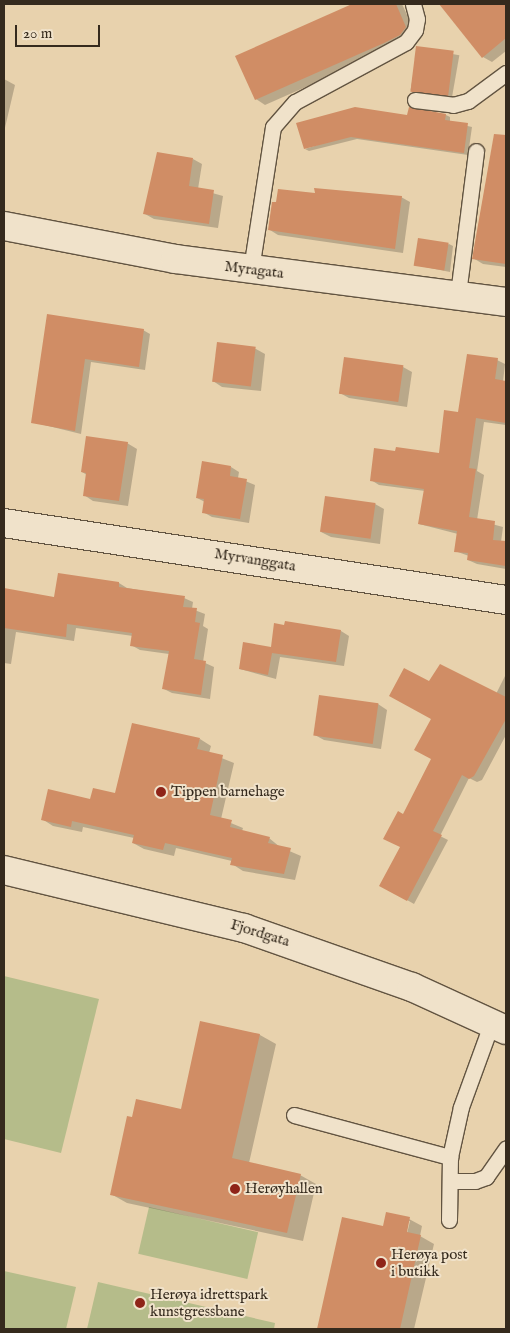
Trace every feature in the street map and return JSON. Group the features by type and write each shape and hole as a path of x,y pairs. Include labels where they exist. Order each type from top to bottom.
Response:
{"street":[{"name":"Myragata","path":"4,226 175,259 251,270 458,294 506,302"},
{"name":"Myrvanggata","path":"4,523 506,600"},
{"name":"Fjordgata","path":"4,870 244,928 412,987 499,1026"}],"lane":[{"path":"251,270 273,127 295,102 406,42 415,30 417,19 413,4"},
{"path":"415,100 453,105 468,101 506,73"},
{"path":"458,294 476,151"},
{"path":"449,1220 450,1157 461,1107 499,1026"},
{"path":"294,1115 450,1157"},
{"path":"450,1181 475,1181 486,1178 506,1148"}],"green space":[{"path":"4,976 99,999 61,1153 4,1139"},
{"path":"149,1207 258,1232 247,1279 138,1254"},
{"path":"4,1271 76,1287 66,1329 4,1329"},
{"name":"Herøya idrettspark kunstgressbane","path":"98,1282 275,1323 274,1329 87,1329"}],"building":[{"path":"352,4 396,4 406,27 400,35 384,43 255,100 235,56"},
{"path":"439,4 506,4 506,38 482,58"},
{"path":"416,46 454,51 448,96 410,92"},
{"path":"355,107 407,115 409,107 446,114 445,120 468,123 464,153 351,137 304,149 296,123"},
{"path":"494,134 506,135 506,264 472,259"},
{"path":"157,152 193,158 189,186 214,190 209,224 143,214"},
{"path":"314,188 402,196 395,249 268,230 272,202 276,202 278,189 315,193"},
{"path":"418,238 449,243 444,271 414,266"},
{"path":"47,314 144,329 139,367 85,359 75,431 31,423"},
{"path":"217,342 256,347 251,386 212,382"},
{"path":"467,354 498,358 495,379 506,381 506,423 476,418 469,468 476,469 469,517 495,521 493,540 506,541 506,566 467,560 468,553 454,552 457,531 418,524 424,489 370,481 374,448 395,451 396,447 439,453 444,410 458,412"},
{"path":"344,357 403,365 398,402 339,394"},
{"path":"86,436 128,442 119,501 83,496 86,473 81,472"},
{"path":"202,461 231,466 230,476 247,479 240,519 202,513 204,499 196,498"},
{"path":"325,496 376,503 370,539 320,532"},
{"path":"58,573 119,582 119,587 185,596 183,607 197,608 195,622 200,623 194,659 206,661 201,695 162,689 169,651 130,646 132,633 67,624 66,637 4,628 4,588 54,597"},
{"path":"285,621 341,630 336,662 272,653 268,675 239,669 243,642 271,647 274,623 284,625"},
{"path":"440,664 506,697 506,719 474,776 469,779 462,775 433,831 442,835 407,901 379,886 400,847 383,839 398,811 403,814 431,759 414,750 431,719 389,696 404,668 429,681"},
{"path":"319,695 378,703 373,744 313,736"},
{"path":"132,723 200,738 197,749 223,755 210,815 232,820 230,827 270,837 268,843 291,848 284,874 230,865 232,858 165,843 163,850 132,843 134,835 72,821 71,827 41,820 48,789 90,799 93,788 115,793"},
{"path":"200,1021 260,1034 232,1158 301,1174 287,1233 110,1195 127,1116 132,1117 136,1099 181,1109"},
{"path":"386,1212 410,1217 407,1232 421,1235 400,1329 317,1329 342,1217 383,1226"}],"place":[{"name":"Tippen barnehage","path":"161,792"},
{"name":"Herøyhallen","path":"235,1189"},
{"name":"Herøya post i butikk","path":"381,1263"},
{"name":"Herøya idrettspark kunstgressbane","path":"140,1303"}]}
